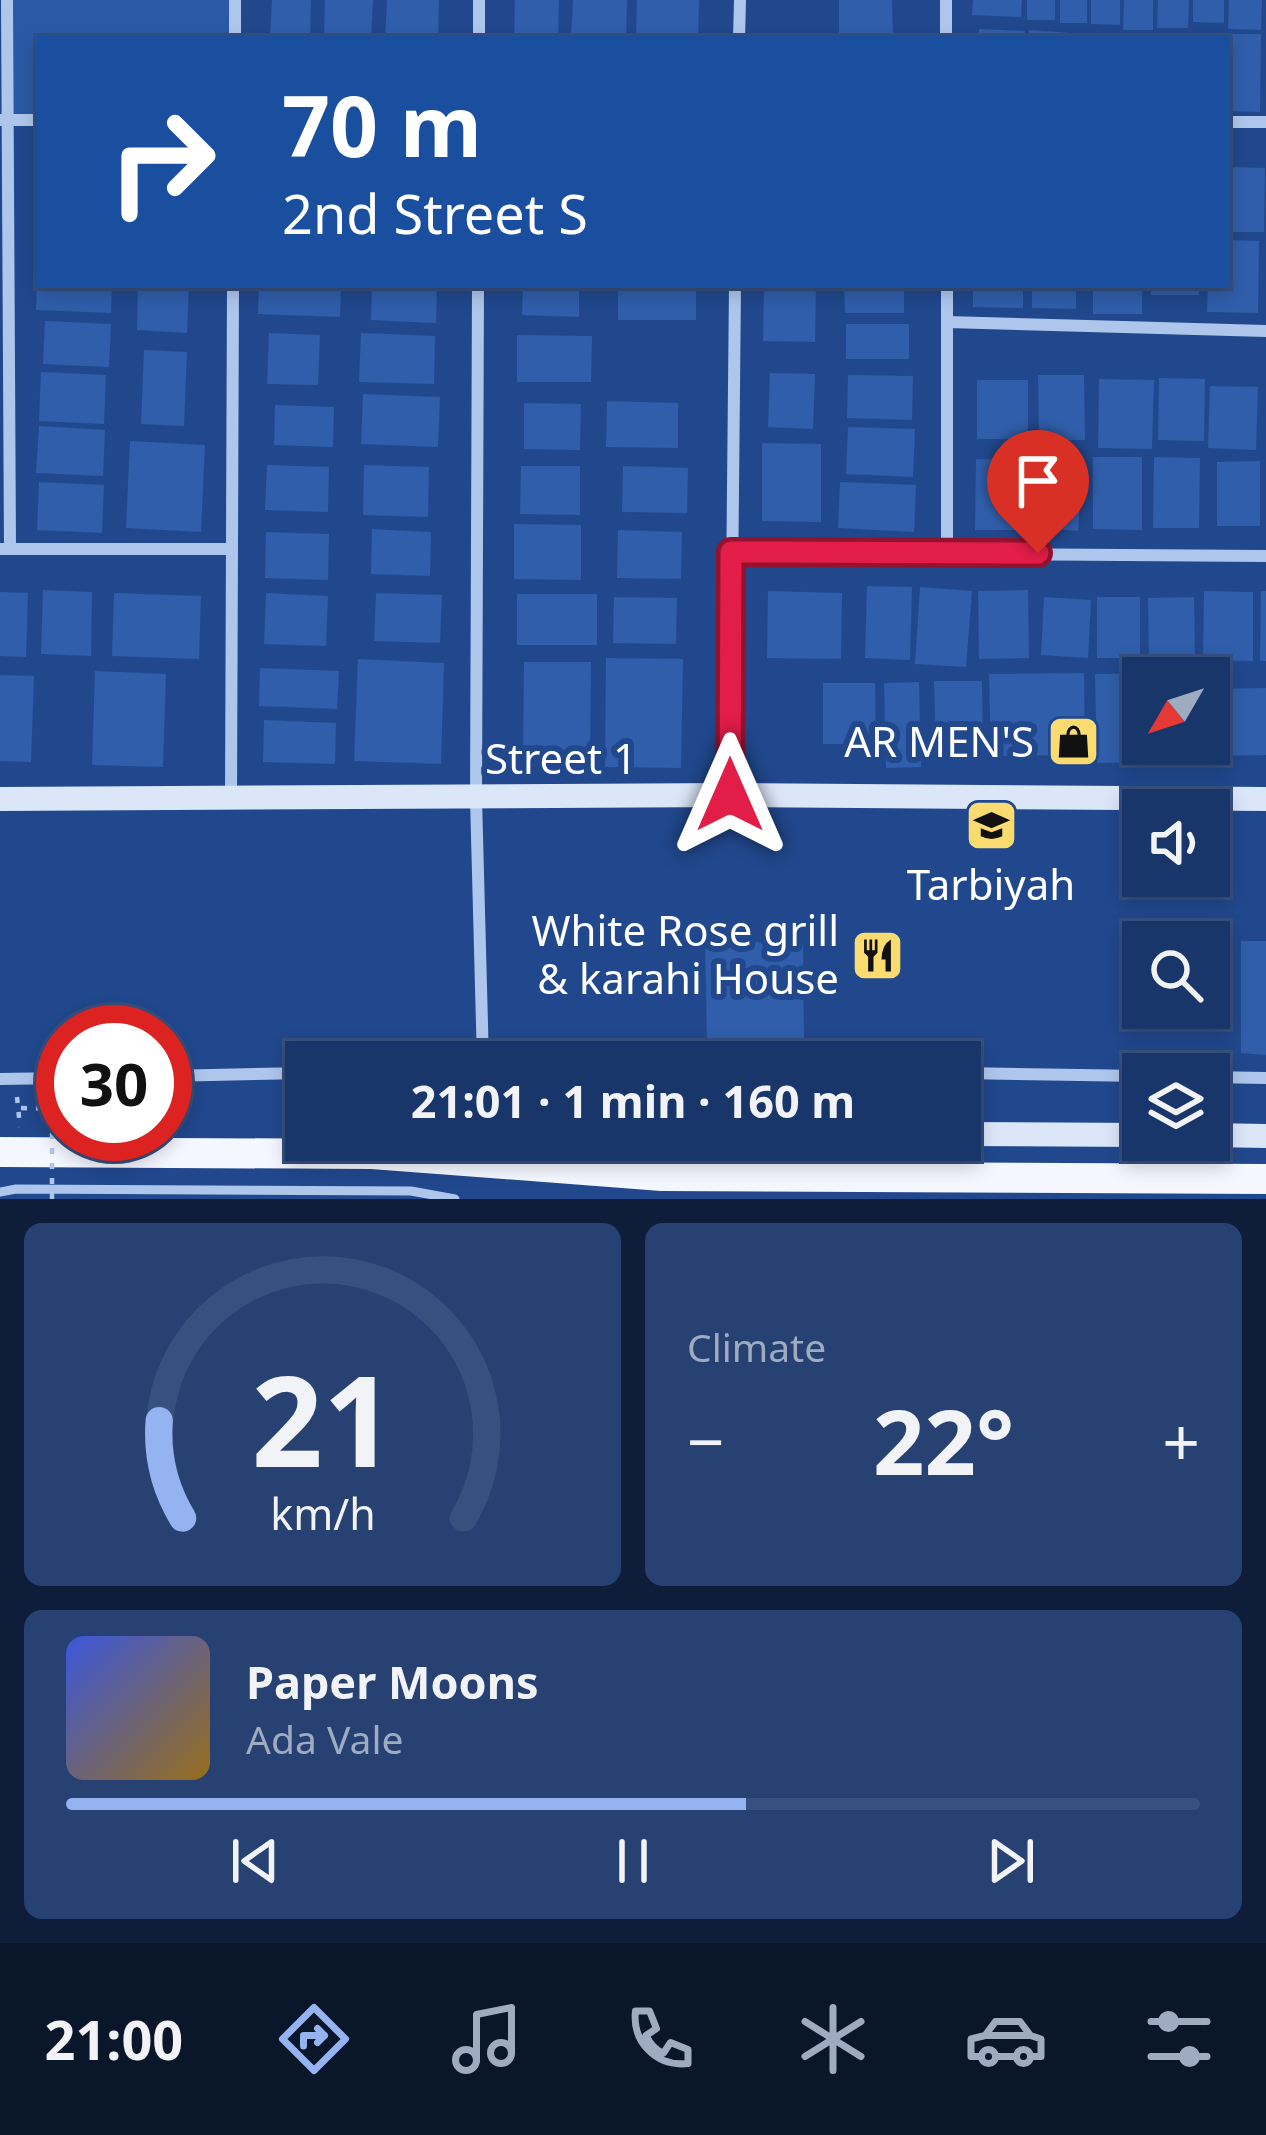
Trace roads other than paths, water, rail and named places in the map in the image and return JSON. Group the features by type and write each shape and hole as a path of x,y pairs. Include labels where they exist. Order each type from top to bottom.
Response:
{"main road":[{"path":"11,1151 285,1153"},
{"path":"465,1161 662,1176 1266,1179"}],"street":[{"path":"7,0 5,549 232,549"},
{"path":"235,0 235,36"},
{"path":"479,0 479,36"},
{"path":"739,36 740,0"},
{"path":"946,0 946,36"},
{"path":"4,120 36,120"},
{"path":"1230,122 1266,122"},
{"path":"231,798 233,288"},
{"path":"478,288 476,798 482,1041"},
{"path":"730,795 735,288"},
{"path":"946,288 947,551"},
{"path":"946,322 1266,331"},
{"path":"731,552 1266,556"},
{"name":"Street 1","path":"0,799 730,795 1266,799"},
{"path":"192,1075 285,1073"},
{"path":"981,1073 1122,1076"},
{"path":"1230,1077 1266,1078"},
{"path":"0,1079 36,1079"},
{"path":"981,1134 1122,1135"},
{"path":"1230,1135 1266,1136"}],"lane":[{"path":"0,1192 411,1191 454,1199"}],"place":[{"name":"AR MEN'S","path":"1073,742"},
{"name":"Tarbiyah","path":"991,826"},
{"name":"White Rose grill & karahi House","path":"878,955"}]}
